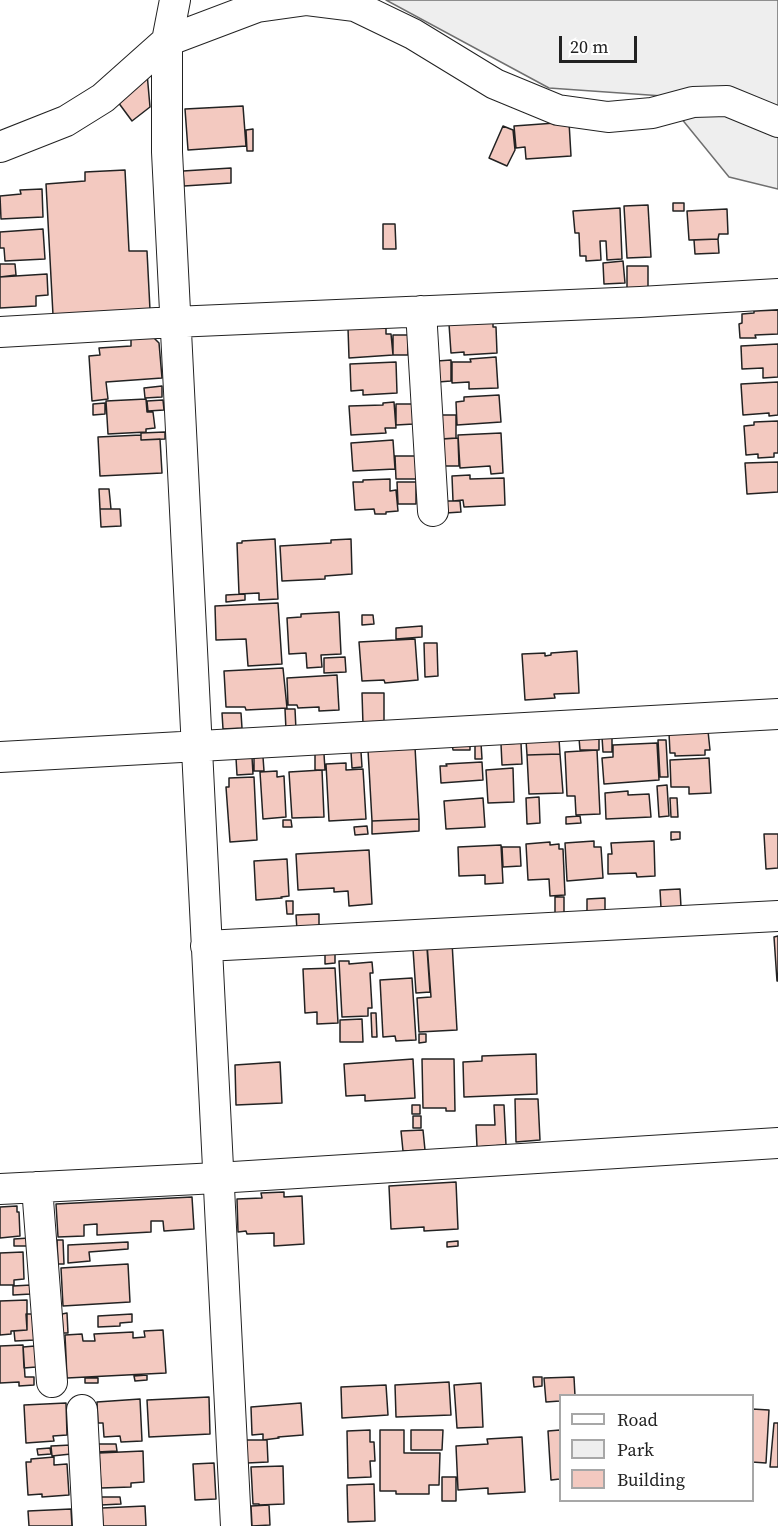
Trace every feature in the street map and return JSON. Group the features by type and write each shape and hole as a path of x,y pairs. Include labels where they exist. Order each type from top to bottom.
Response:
{"street":[{"path":"175,0 167,41 167,152 236,1526"},
{"path":"0,147 66,121 103,98 167,41 257,7 308,0 355,6 413,34 495,84 558,110 609,117 652,113 693,102 727,101 778,122"},
{"path":"0,332 174,321 640,302 778,294"},
{"path":"421,311 433,511"},
{"path":"0,757 778,714"},
{"path":"206,946 778,916"},
{"path":"0,1189 218,1178 778,1143"},
{"path":"37,1187 52,1382"},
{"path":"82,1410 88,1526"}],"green space":[{"path":"386,0 778,0 778,189 729,177 663,96 549,88"}],"building":[{"path":"147,73 150,107 132,121 115,98"},
{"path":"243,106 246,146 188,150 185,109"},
{"path":"569,122 571,156 526,159 525,147 516,148 514,126"},
{"path":"503,126 513,130 515,150 507,166 489,158"},
{"path":"253,129 253,151 247,151 246,130"},
{"path":"231,168 231,183 184,186 183,171"},
{"path":"125,170 129,251 147,251 150,310 53,315 46,184 85,181 85,172"},
{"path":"42,189 43,217 1,219 0,196 21,194 20,190"},
{"path":"673,203 684,203 684,211 673,211"},
{"path":"648,205 651,257 627,258 624,206"},
{"path":"620,208 622,259 607,260 606,241 600,241 601,260 586,261 586,256 580,256 579,233 575,233 573,211"},
{"path":"727,209 728,234 719,234 718,239 689,240 687,211"},
{"path":"383,224 395,224 396,249 383,249"},
{"path":"43,229 45,259 5,261 4,248 0,248 0,232"},
{"path":"718,239 719,253 695,254 694,240"},
{"path":"623,261 625,283 604,284 603,263"},
{"path":"0,264 15,264 16,275 0,277"},
{"path":"627,266 648,266 648,291 627,290"},
{"path":"47,274 48,295 36,296 36,306 0,308 0,277"},
{"path":"778,310 778,334 740,338 739,324 742,323 742,314"},
{"path":"493,321 493,327 496,327 497,353 464,355 464,352 451,353 449,324"},
{"path":"386,326 386,334 391,334 393,355 349,358 348,328"},
{"path":"393,335 408,335 408,355 393,355"},
{"path":"152,336 159,343 162,378 106,382 108,399 92,401 89,356 100,355 99,348 131,346 131,337"},
{"path":"778,344 778,377 763,378 763,368 742,369 741,346"},
{"path":"496,357 498,388 469,389 469,382 452,383 452,362 471,362 470,359"},
{"path":"451,360 451,381 438,382 437,361"},
{"path":"396,362 397,393 363,395 363,390 351,391 350,364"},
{"path":"778,382 778,415 769,416 769,413 743,415 741,384"},
{"path":"162,386 162,397 145,398 144,388"},
{"path":"499,395 501,422 457,425 456,402 464,401 464,397"},
{"path":"146,399 147,412 153,412 155,428 146,429 146,432 108,434 106,401"},
{"path":"163,400 164,410 148,411 147,401"},
{"path":"394,402 396,428 385,428 386,433 351,435 349,406 383,405 383,403"},
{"path":"105,403 105,414 93,415 93,404"},
{"path":"396,404 414,404 414,424 396,425"},
{"path":"440,415 456,415 456,438 441,439"},
{"path":"778,421 778,453 774,453 774,457 758,458 758,454 746,455 744,426 754,425 754,422"},
{"path":"165,432 165,439 141,440 141,433"},
{"path":"501,433 503,473 491,474 490,466 460,468 458,435"},
{"path":"141,435 141,440 160,439 162,473 100,476 98,437"},
{"path":"458,438 459,466 444,466 443,439"},
{"path":"393,440 395,469 353,471 351,443"},
{"path":"395,456 417,456 417,479 396,479"},
{"path":"778,462 778,492 747,494 745,463"},
{"path":"470,475 470,479 504,478 505,505 464,507 463,500 453,501 452,476"},
{"path":"390,479 390,491 396,490 398,511 375,514 374,509 355,510 353,482"},
{"path":"397,482 416,482 416,504 398,504"},
{"path":"99,489 109,489 111,509 100,509"},
{"path":"446,501 460,501 461,512 446,513"},
{"path":"100,509 120,509 121,526 101,527"},
{"path":"275,539 278,599 259,600 259,593 239,594 237,543"},
{"path":"351,539 352,574 325,576 325,579 282,581 280,546 331,543 331,540"},
{"path":"245,594 245,600 226,602 226,595"},
{"path":"278,603 282,664 248,666 246,639 216,640 215,606"},
{"path":"339,612 341,654 321,655 322,667 307,668 306,653 289,654 287,618 301,617 301,614"},
{"path":"362,615 373,615 374,624 362,625"},
{"path":"422,626 422,637 396,639 396,628"},
{"path":"415,639 418,680 385,683 384,680 362,681 359,642"},
{"path":"424,643 437,643 438,676 425,677"},
{"path":"577,651 579,693 554,694 555,698 525,700 522,654 545,653 545,656 551,653"},
{"path":"345,657 346,672 324,673 324,658"},
{"path":"283,668 287,708 246,710 245,707 226,707 224,671"},
{"path":"337,675 339,710 319,711 319,707 298,708 297,705 288,705 287,678"},
{"path":"362,693 384,693 384,725 363,725"},
{"path":"285,709 295,709 296,730 286,730"},
{"path":"222,713 241,713 242,728 223,729"},
{"path":"708,731 710,750 705,750 705,755 675,756 675,753 670,753 669,733"},
{"path":"599,737 599,750 580,750 579,738"},
{"path":"602,737 612,737 612,752 603,752"},
{"path":"559,739 560,754 527,755 526,740"},
{"path":"658,740 666,740 668,777 660,777"},
{"path":"481,743 482,759 475,759 475,744"},
{"path":"521,743 522,764 502,765 501,744"},
{"path":"657,743 659,780 604,784 602,758 613,757 613,745"},
{"path":"452,744 470,744 470,750 453,750"},
{"path":"415,747 419,819 372,821 368,750"},
{"path":"597,750 600,814 576,815 575,796 567,796 565,752"},
{"path":"351,752 361,752 362,767 352,768"},
{"path":"315,754 324,754 325,770 315,770"},
{"path":"560,754 563,793 529,794 527,755"},
{"path":"252,757 253,774 237,775 236,758"},
{"path":"263,757 264,771 254,771 254,758"},
{"path":"709,758 711,793 689,794 689,787 671,787 670,760"},
{"path":"482,762 483,780 441,783 440,766"},
{"path":"346,763 346,770 363,769 366,819 329,821 326,764"},
{"path":"513,768 514,802 488,803 486,770"},
{"path":"322,770 324,817 292,818 289,772"},
{"path":"277,771 277,777 284,776 286,817 263,819 260,772"},
{"path":"254,777 257,840 230,842 226,787 229,787 229,778"},
{"path":"667,785 669,816 659,817 657,786"},
{"path":"628,791 628,795 649,794 651,817 606,819 605,793"},
{"path":"539,797 540,823 527,824 526,798"},
{"path":"483,798 485,827 446,829 444,801"},
{"path":"670,798 677,798 678,817 671,817"},
{"path":"580,816 581,823 566,824 566,817"},
{"path":"419,819 419,831 372,834 372,821"},
{"path":"283,820 291,820 292,827 283,827"},
{"path":"367,826 368,834 355,835 354,827"},
{"path":"671,832 680,832 680,839 671,840"},
{"path":"764,834 778,834 778,868 766,869"},
{"path":"594,841 594,847 601,847 603,878 567,881 565,843"},
{"path":"654,841 655,876 637,877 636,873 608,874 608,854 612,854 611,843"},
{"path":"550,842 550,845 559,844 559,849 563,849 565,895 550,896 549,879 528,880 526,844"},
{"path":"501,845 503,883 485,884 485,875 459,876 458,847"},
{"path":"502,847 520,847 521,866 503,867"},
{"path":"369,850 372,904 349,906 348,891 334,892 334,888 298,890 296,854"},
{"path":"287,859 289,896 256,900 254,861"},
{"path":"680,889 681,907 661,908 660,890"},
{"path":"555,897 564,897 564,913 555,913"},
{"path":"605,898 605,914 587,915 587,899"},
{"path":"286,901 293,901 293,914 287,914"},
{"path":"319,914 319,929 297,930 296,915"},
{"path":"778,936 778,981 777,981 774,937"},
{"path":"452,942 457,1030 419,1032 417,998 431,997 427,944"},
{"path":"427,948 430,992 416,993 413,949"},
{"path":"325,952 335,952 335,963 325,964"},
{"path":"339,961 349,961 349,964 372,962 373,973 370,973 372,1008 368,1008 368,1016 342,1017"},
{"path":"335,968 338,1023 317,1024 317,1012 305,1013 303,969"},
{"path":"412,978 416,1040 396,1041 395,1036 383,1037 380,980"},
{"path":"371,1013 376,1013 377,1037 372,1037"},
{"path":"362,1019 363,1042 340,1042 340,1020"},
{"path":"419,1034 426,1034 426,1042 419,1043"},
{"path":"536,1054 537,1094 464,1097 463,1062 482,1061 482,1056"},
{"path":"413,1059 415,1098 365,1101 365,1095 346,1096 344,1064"},
{"path":"422,1059 454,1059 455,1111 446,1111 446,1108 423,1108"},
{"path":"280,1062 282,1103 236,1105 235,1065"},
{"path":"515,1099 538,1099 540,1140 516,1142"},
{"path":"412,1105 420,1105 420,1114 412,1114"},
{"path":"494,1105 504,1105 506,1145 477,1147 476,1125 495,1125"},
{"path":"413,1116 421,1116 421,1128 413,1128"},
{"path":"423,1130 425,1150 403,1151 401,1131"},
{"path":"456,1182 458,1229 424,1231 424,1227 391,1229 389,1186"},
{"path":"284,1192 284,1197 302,1196 304,1244 274,1246 274,1233 238,1232 237,1199 262,1198 261,1193"},
{"path":"192,1197 194,1229 164,1231 163,1221 151,1221 151,1232 97,1235 97,1224 84,1225 84,1236 58,1237 56,1204"},
{"path":"17,1206 20,1236 0,1238 0,1207"},
{"path":"29,1238 29,1246 14,1246 14,1239"},
{"path":"57,1240 63,1240 64,1264 58,1264"},
{"path":"458,1241 458,1246 447,1247 447,1242"},
{"path":"128,1242 128,1249 89,1252 90,1261 68,1263 68,1245"},
{"path":"23,1252 24,1279 14,1280 14,1285 0,1285 0,1253"},
{"path":"128,1264 130,1302 63,1306 61,1268"},
{"path":"31,1285 31,1294 13,1295 13,1286"},
{"path":"27,1300 27,1330 11,1331 11,1334 0,1335 0,1301"},
{"path":"67,1313 68,1333 63,1333 62,1314"},
{"path":"26,1314 34,1314 35,1340 15,1341 14,1331 27,1330"},
{"path":"132,1314 132,1322 120,1323 120,1326 98,1327 98,1316"},
{"path":"163,1330 166,1373 67,1378 65,1335 82,1334 83,1341 95,1341 94,1334 133,1332 133,1338 145,1337 144,1331"},
{"path":"23,1345 25,1377 34,1377 34,1385 19,1386 19,1382 0,1383 0,1346"},
{"path":"35,1346 36,1367 24,1368 23,1347"},
{"path":"147,1375 147,1380 135,1381 134,1376"},
{"path":"533,1377 542,1377 542,1386 534,1387"},
{"path":"574,1377 575,1394 559,1394 559,1401 546,1402 544,1378"},
{"path":"85,1378 98,1378 98,1383 85,1383"},
{"path":"449,1382 451,1415 396,1417 395,1385"},
{"path":"481,1383 483,1427 457,1428 454,1385"},
{"path":"386,1385 388,1415 342,1418 341,1387"},
{"path":"209,1397 210,1434 149,1437 147,1400"},
{"path":"140,1399 142,1441 121,1442 120,1436 104,1437 103,1423 98,1423 97,1402"},
{"path":"66,1403 67,1435 53,1436 54,1441 26,1443 24,1405"},
{"path":"301,1403 303,1435 263,1440 263,1434 252,1435 251,1407"},
{"path":"754,1409 769,1410 766,1463 754,1462"},
{"path":"774,1423 778,1423 778,1467 770,1467"},
{"path":"370,1430 370,1442 374,1442 375,1461 370,1461 371,1477 348,1478 347,1431"},
{"path":"380,1430 404,1430 404,1453 440,1453 439,1485 429,1485 429,1494 396,1494 396,1491 380,1491"},
{"path":"411,1430 443,1430 442,1450 411,1450"},
{"path":"559,1430 559,1479 551,1480 548,1431"},
{"path":"522,1437 525,1492 488,1494 488,1488 458,1490 456,1446 488,1444 487,1439"},
{"path":"246,1440 267,1440 268,1462 247,1463"},
{"path":"97,1444 116,1444 117,1451 97,1452"},
{"path":"71,1445 71,1454 52,1456 51,1446"},
{"path":"50,1448 51,1454 38,1455 37,1449"},
{"path":"143,1451 144,1482 131,1483 131,1487 101,1488 99,1453"},
{"path":"54,1457 54,1465 67,1464 69,1495 42,1497 42,1494 28,1495 26,1462 31,1462 31,1459"},
{"path":"214,1463 216,1499 195,1500 193,1464"},
{"path":"283,1466 284,1504 253,1504 251,1467"},
{"path":"442,1477 456,1477 456,1501 442,1501"},
{"path":"374,1484 375,1521 348,1522 347,1485"},
{"path":"101,1497 120,1497 121,1504 101,1505"},
{"path":"269,1505 270,1525 252,1526 251,1506"},
{"path":"145,1506 146,1526 103,1526 102,1508"},
{"path":"71,1509 72,1526 29,1526 28,1511"}]}
